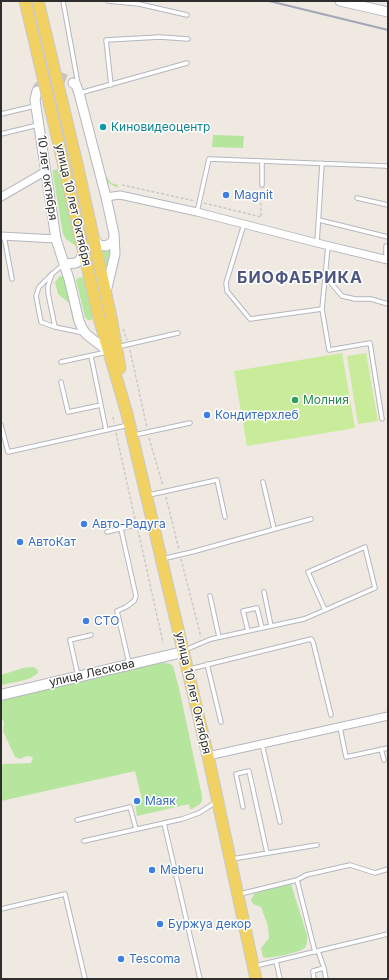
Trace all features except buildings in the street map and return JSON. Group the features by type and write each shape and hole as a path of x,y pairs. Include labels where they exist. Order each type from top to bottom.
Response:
{"main road":[{"name":"улица 10 лет Октября","path":"25,1 99,318 113,349 124,385 126,408 182,652 208,756 256,979"},
{"name":"улица 10 лет Октября","path":"38,1 106,292 113,349"},
{"name":"улица Лескова","path":"1,695 182,652"}],"street":[{"path":"340,1 388,12"},
{"path":"72,82 76,86 79,94 106,196 114,234 115,254 106,292"},
{"name":"10 лет октября","path":"37,91 35,100 56,240 70,279 79,321 86,334"},
{"path":"1,197 46,171"},
{"path":"106,196 120,195 197,212 328,246 387,259"},
{"path":"94,239 99,245 106,246 113,242 114,234"},
{"path":"2,236 56,240"},
{"path":"64,264 76,263 80,260 84,250"},
{"path":"86,334 113,349"},
{"path":"208,756 388,717"}],"lane":[{"path":"63,1 79,94 187,63"},
{"path":"108,1 139,4 187,15"},
{"path":"111,85 106,40 160,37 188,39"},
{"path":"1,114 36,106"},
{"path":"1,134 39,124"},
{"path":"197,212 209,159 388,167"},
{"path":"262,161 262,185"},
{"path":"317,243 322,163"},
{"path":"357,198 388,205"},
{"path":"319,220 388,237"},
{"path":"244,224 226,283 227,291 250,319 322,309"},
{"path":"2,236 12,278"},
{"path":"328,246 322,309 329,350 370,343 382,419"},
{"path":"386,246 387,259"},
{"path":"64,264 39,287 36,296 41,322 55,327 86,334"},
{"path":"52,274 48,286 48,293 55,327"},
{"path":"325,276 342,296 355,299 371,299 388,304"},
{"path":"61,362 91,356 129,344 178,333"},
{"path":"91,356 106,430"},
{"path":"61,382 68,412 101,405"},
{"path":"1,425 8,452 106,430 131,430 190,423"},
{"path":"146,496 217,480 225,517"},
{"path":"263,482 274,529"},
{"path":"161,559 192,552 311,519"},
{"path":"107,532 152,521"},
{"path":"121,529 136,596 134,601 117,611 130,664"},
{"path":"182,652 211,639 304,619 325,610 375,588 365,547 308,572 325,610"},
{"path":"264,592 271,626"},
{"path":"210,596 219,637"},
{"path":"248,631 243,611 257,608 262,628"},
{"path":"78,676 70,640 91,635"},
{"path":"187,670 311,639 332,715"},
{"path":"207,664 221,722"},
{"path":"340,727 346,757 388,748"},
{"path":"262,744 280,822"},
{"path":"381,749 384,760"},
{"path":"243,807 236,774 249,771 268,853"},
{"path":"84,841 182,819 199,813 217,802"},
{"path":"77,820 130,807 136,829"},
{"path":"164,823 200,979"},
{"path":"230,859 317,845"},
{"path":"238,894 298,880 306,875 350,865 375,872 388,869"},
{"path":"298,880 317,952 324,968 326,979"},
{"path":"1,909 65,894 85,979"},
{"path":"254,967 388,934"},
{"path":"276,961 280,979"},
{"path":"314,979 313,971 324,968"}],"path":[{"path":"122,185 261,216 262,185"},
{"path":"122,328 129,344"}],"green space":[{"path":"90,116 105,174 111,183 118,185 117,188 106,181 89,117"},
{"path":"213,135 244,136 243,148 212,147"},
{"path":"60,169 77,244 76,246 66,239 63,234 53,175 53,170"},
{"path":"111,245 107,265 107,271 103,251"},
{"path":"60,276 64,276 74,319 73,321 69,303 58,294 55,282"},
{"path":"80,277 83,278 86,284 94,318 91,320 88,320 85,317 76,280"},
{"name":"Молния","path":"342,353 355,428 247,446 234,371"},
{"path":"366,353 378,421 358,424 347,356"},
{"path":"157,661 173,666 202,796 202,801 200,804 192,809 190,809 189,804 137,816 135,802 142,800 135,771 1,801 1,766 4,764 31,763 33,757 26,756 20,759 15,757 3,731 4,722 1,717 1,698"},
{"path":"33,667 37,669 38,673 31,678 1,685 1,675 23,668"},
{"path":"291,884 307,935 307,943 305,948 299,951 267,958 263,957 261,948 269,938 268,926 261,907 253,904 251,900 255,893"}],"tunnel":[{"path":"37,91 38,87 44,81 52,77 61,77 73,83"}],"railway":[{"path":"269,1 388,30"}],"place":[{"name":"Киновидеоцентр","path":"103,127"},
{"name":"Magnit","path":"226,195"},
{"name":"Молния","path":"295,400"},
{"name":"Кондитерхлеб","path":"207,415"},
{"name":"Авто-Радуга","path":"84,524"},
{"name":"АвтоКат","path":"20,542"},
{"name":"СТО","path":"86,621"},
{"name":"Маяк","path":"137,801"},
{"name":"Meberu","path":"152,870"},
{"name":"Буржуа декор","path":"160,924"},
{"name":"Tescoma","path":"121,959"}],"district":[{"name":"БИОФАБРИКА","path":"300,278"}]}
